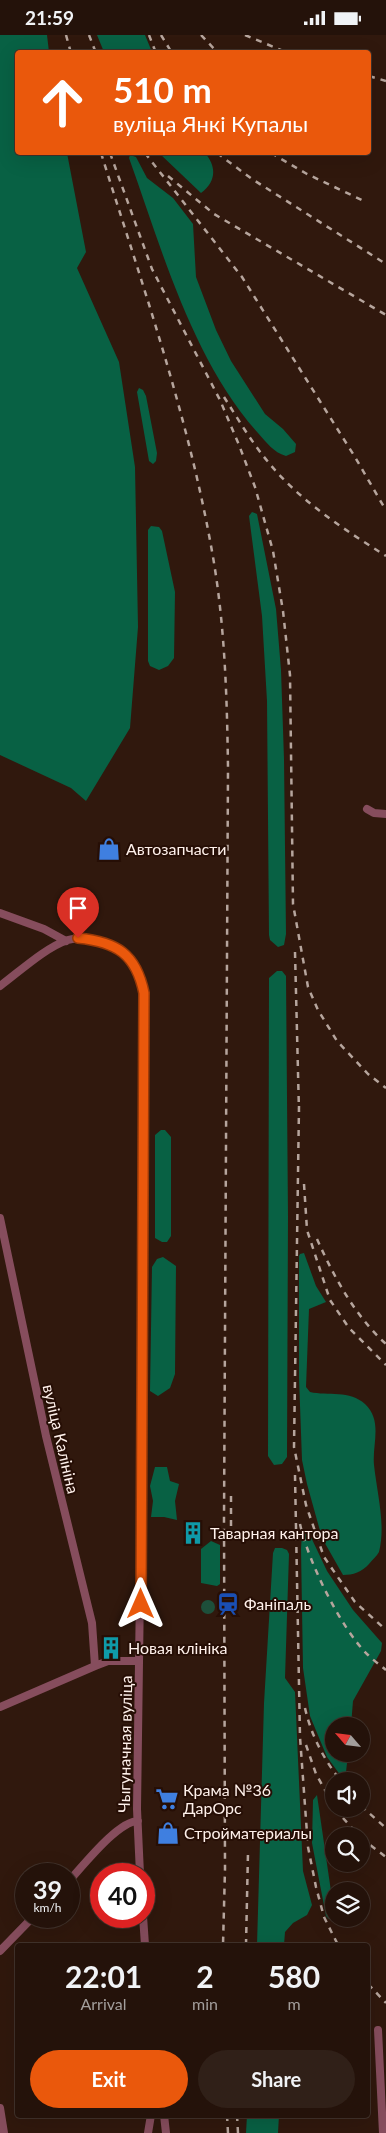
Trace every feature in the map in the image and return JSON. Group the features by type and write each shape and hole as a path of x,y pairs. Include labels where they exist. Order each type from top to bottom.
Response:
{"street":[{"path":"367,809 374,813 386,814"},
{"path":"0,913 44,929 66,941"},
{"name":"Чыгуначная вуліца","path":"66,941 78,938 90,939 119,949 135,965 145,1001 139,1661 140,1863"},
{"path":"0,986 45,953 66,941"},
{"name":"вуліца Калініна","path":"0,1218 46,1436 92,1623 94,1666"},
{"path":"0,1707 108,1661 139,1661"},
{"path":"80,1870 118,1830 129,1823 138,1821"},
{"path":"0,1951 22,1928"},
{"path":"144,1928 145,1943"},
{"path":"378,2030 382,2133"},
{"path":"0,2108 4,2133"},
{"path":"148,2133 150,2118"},
{"path":"164,2118 166,2133"}],"green space":[{"path":"0,35 47,35 49,50 15,50 15,155 67,155 86,252 77,268 119,362 135,467 138,627 130,728 86,801 71,788 0,755"},
{"path":"97,35 145,35 151,50 103,50"},
{"path":"130,155 136,157 147,178 173,198 193,224 196,277 216,330 231,361 265,414 283,429 296,444 295,452 286,456 270,447 235,404 215,372 181,302 129,158"},
{"path":"161,155 207,155 212,164 213,174 210,184 201,193"},
{"path":"139,388 143,390 146,396 157,453 156,461 153,464 149,461 137,392"},
{"path":"252,512 257,514 276,609 281,670 286,934 284,945 278,947 270,940 269,935 267,701 262,616 249,516"},
{"path":"151,526 159,527 162,531 175,592 174,658 168,666 159,670 150,666 148,661 148,530"},
{"path":"277,971 282,971 286,976 288,1216 287,1457 282,1464 274,1465 268,1456 269,978"},
{"path":"161,1130 165,1130 171,1137 171,1236 167,1242 162,1242 155,1238 155,1135"},
{"path":"304,1253 316,1286 326,1302 309,1309 306,1387 310,1392 353,1397 365,1404 374,1418 376,1433 374,1465 382,1531 381,1542 377,1555 366,1567 357,1573 343,1575 322,1538 302,1460 299,1378 299,1256"},
{"path":"163,1257 176,1266 175,1374 170,1388 158,1396 150,1391 152,1267 157,1259"},
{"path":"155,1467 167,1467 170,1481 179,1484 175,1501 177,1520 151,1517 153,1501 150,1486"},
{"path":"305,1531 309,1533 327,1571 353,1610 382,1643 381,1651 353,1701 352,1717 325,1717 325,1752 310,1716 303,1668 302,1533"},
{"path":"211,1541 220,1545 220,1584 217,1586 201,1583 201,1549"},
{"path":"275,1548 282,1548 287,1550 289,1554 285,1678 295,1692 303,1871 312,1905 307,1915 293,1923 285,1932 284,1943 257,1943 264,1703 273,1553"},
{"path":"208,1600 213,1602 215,1607 213,1612 208,1614 203,1612 201,1607 203,1602"},
{"path":"331,1763 347,1763 346,1772 338,1772"},
{"path":"317,1795 325,1850 325,1872 328,1872 330,1882 325,1882 325,1911 312,1843 313,1800"},
{"path":"247,2118 279,2118 278,2133 246,2133"}],"railway":[{"path":"66,35 70,50"},
{"path":"89,35 95,50"},
{"path":"149,35 155,50"},
{"path":"161,35 170,50"},
{"path":"201,35 215,50"},
{"path":"245,35 281,50"},
{"path":"371,77 386,81"},
{"path":"102,155 164,353 191,454 213,557 225,663 228,768 224,1520 225,1869 223,1943"},
{"path":"111,155 152,269 220,400 239,445 255,487 273,551 283,611 290,675 293,904 308,987 318,1010 337,1041 368,1074 386,1088"},
{"path":"147,155 242,277 355,457 384,507"},
{"path":"220,155 252,179 386,264"},
{"path":"274,155 307,174 366,202"},
{"path":"168,176 214,214 386,315"},
{"path":"224,397 245,431 281,477 324,514 386,556"},
{"path":"295,952 299,1112"},
{"path":"299,1106 294,1447 306,1505 324,1557 355,1602 386,1630"},
{"path":"304,1184 307,1230 330,1300 349,1328 386,1365"},
{"path":"317,1239 346,1295 365,1321 386,1344"},
{"path":"295,1475 300,1737 308,1847 324,1917 337,1943"},
{"path":"231,1493 231,1538"},
{"path":"300,1524 318,1575 347,1629 370,1657 386,1670"},
{"path":"305,1708 319,1747 334,1772"},
{"path":"306,1745 316,1774 325,1790"},
{"path":"370,1814 386,1828"},
{"path":"342,1817 351,1827"},
{"path":"370,1845 386,1857"},
{"path":"246,1943 248,1852"},
{"path":"370,1986 386,2003"},
{"path":"227,2118 228,2133"},
{"path":"237,2118 238,2133"}],"place":[{"name":"Автозапчасти","path":"109,849"},
{"name":"Таварная кантора","path":"193,1533"},
{"name":"Фаніпаль","path":"228,1604"},
{"name":"Новая клініка","path":"111,1648"},
{"name":"Крама №36 ДарОрс","path":"167,1799"},
{"name":"Стройматериалы","path":"168,1833"}],"route":[{"path":"78,938 90,939 119,949 132,961 138,970 145,1001 141,1604"}]}
